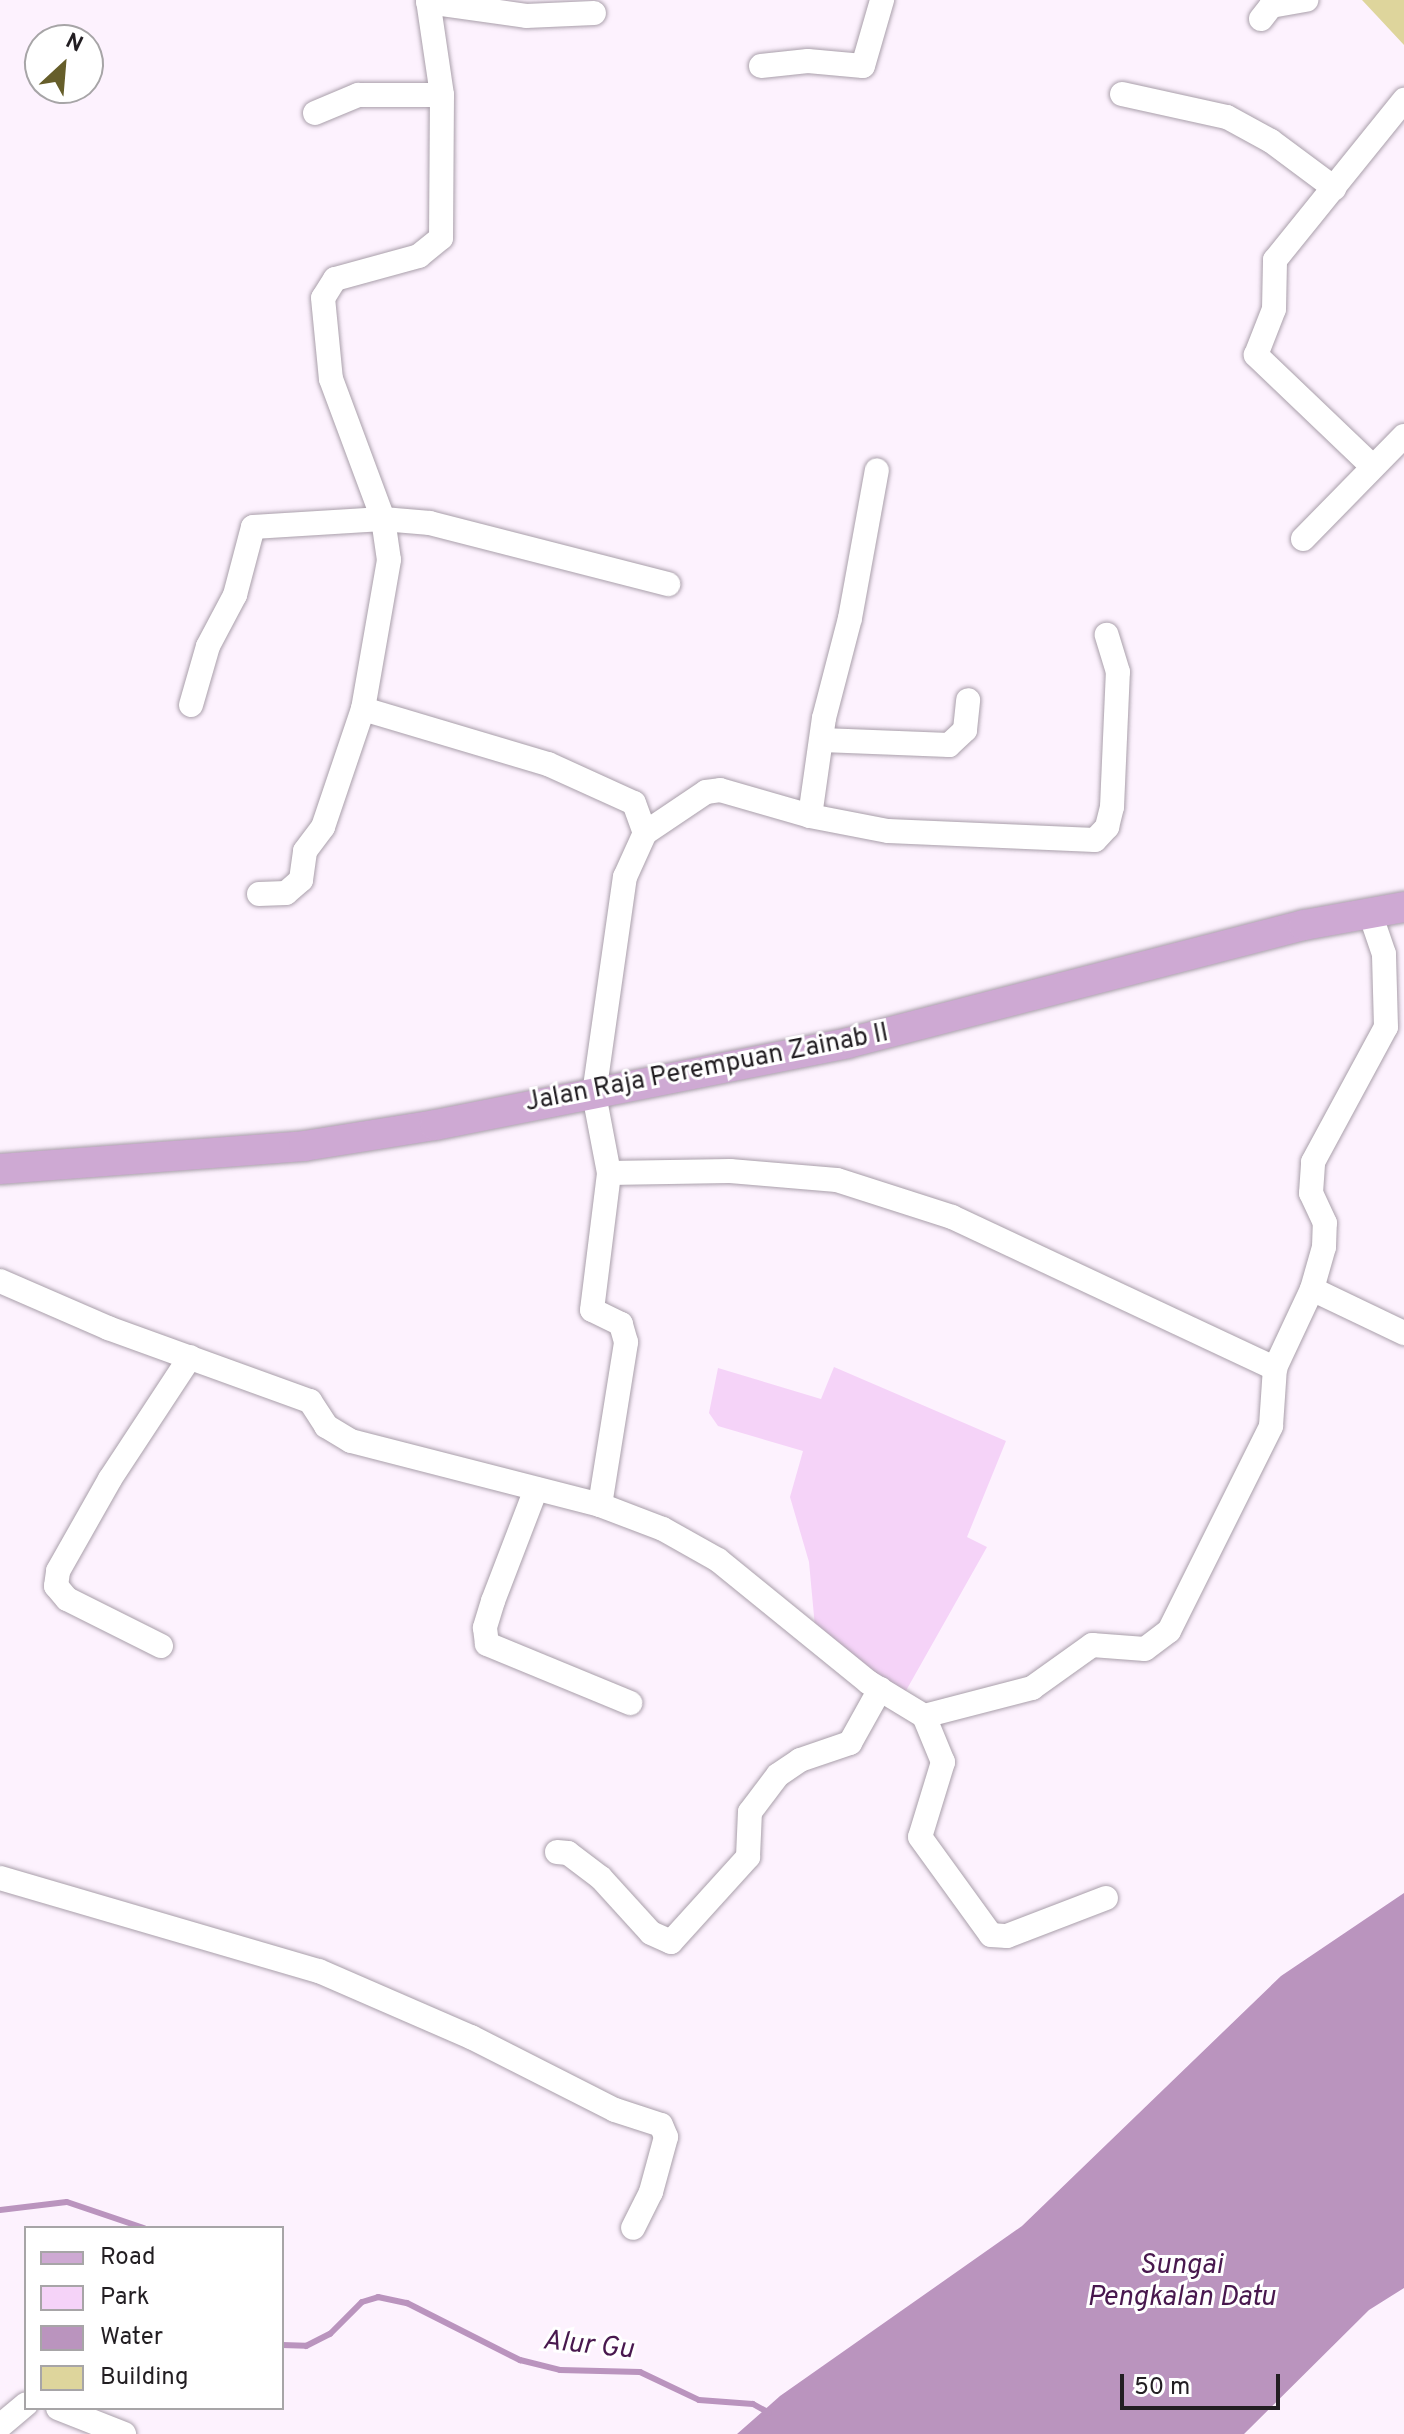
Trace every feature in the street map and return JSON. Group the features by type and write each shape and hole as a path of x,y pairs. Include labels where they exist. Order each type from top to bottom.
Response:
{"main road":[{"name":"Jalan Raja Perempuan Zainab II","path":"0,1169 304,1146 848,1043 1404,907"}],"street":[{"path":"761,66 808,61 863,66 882,0"},
{"path":"1261,19 1271,6 1306,0"},
{"path":"259,894 286,893 301,880 305,851 323,827 363,709 389,560 383,519 331,379 323,298 335,279 419,256 441,238 442,95 428,1 526,16 594,13"},
{"path":"1122,94 1227,117 1271,141 1334,188"},
{"path":"315,113 358,95 442,95"},
{"path":"1372,466 1256,355 1274,309 1275,260 1404,100"},
{"path":"1303,539 1404,436"},
{"path":"810,816 822,740 877,470"},
{"path":"191,705 208,646 235,595 253,527 383,519 464,528 668,584"},
{"path":"600,1505 626,1342 621,1324 592,1310 609,1173 595,1091 625,877 645,833 706,792 720,790 810,816 888,831 1095,840 1107,827 1112,807 1118,672 1107,635"},
{"path":"822,740 949,745 965,730 968,700"},
{"path":"363,709 548,764 634,803 645,833"},
{"path":"924,1716 1032,1688 1092,1645 1145,1649 1162,1639 1271,1426 1275,1368 1312,1289 1327,1234 1311,1193 1313,1162 1386,1027 1384,954 1370,913"},
{"path":"609,1173 730,1171 837,1180 952,1217 1275,1368"},
{"path":"0,1281 310,1401 326,1426 351,1441 600,1505 663,1529 718,1560 880,1689 924,1716 943,1762 920,1837 987,1932 1007,1936 1106,1898"},
{"path":"1312,1289 1404,1333"},
{"path":"161,1646 67,1599 56,1586 58,1571 110,1479 190,1357"},
{"path":"536,1489 493,1601 485,1628 487,1644 630,1703"},
{"path":"557,1852 568,1853 601,1878 651,1933 671,1942 748,1857 750,1812 778,1775 800,1760 850,1743 880,1689"},
{"path":"0,1878 319,1971 471,2037 615,2110 661,2125 667,2130 663,2151 633,2228"},
{"path":"0,2426 24,2406"},
{"path":"63,2410 124,2434"}],"green space":[{"path":"834,1367 1006,1441 967,1537 987,1547 903,1696 815,1627 809,1562 790,1497 803,1451 718,1426 709,1413 718,1368 821,1399"}],"water":[{"name":"Sungai Pengkalan Datu","path":"1404,1893 1404,2288 1369,2310 1244,2434 737,2434 780,2396 1022,2226 1281,1976"}],"building":[{"path":"1362,0 1404,0 1404,45 1377,16"}],"waterway":[{"name":"Alur Gu","path":"0,2210 67,2202 138,2226"},
{"name":"Alur Gu","path":"284,2345 306,2346 330,2334 362,2302 378,2297 407,2303 520,2360 560,2370 640,2372 699,2400 753,2404 769,2413"}]}
